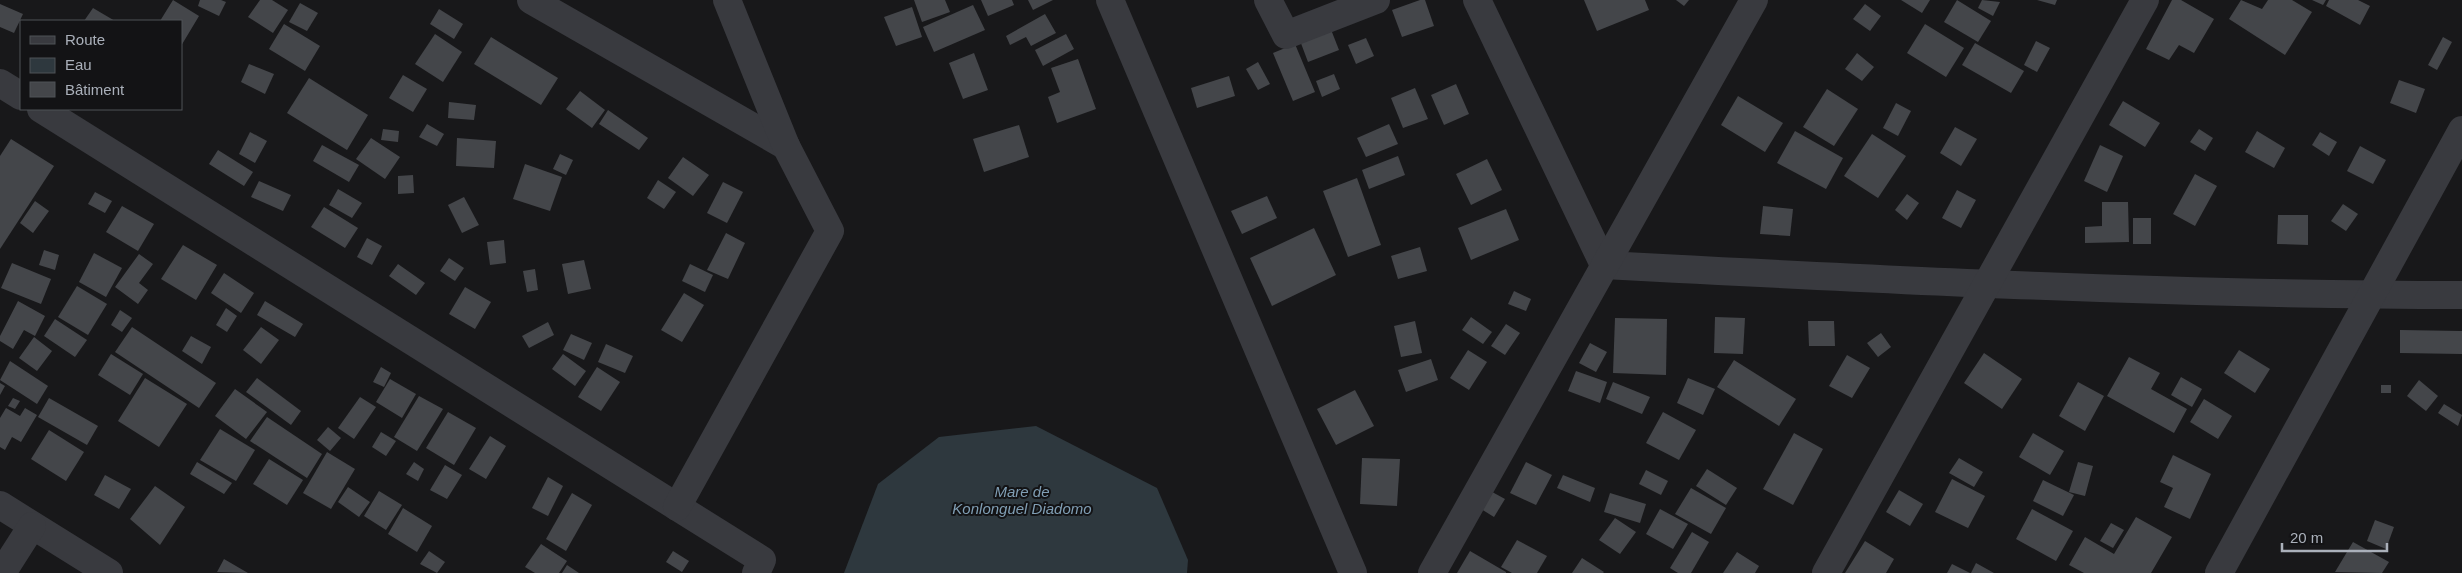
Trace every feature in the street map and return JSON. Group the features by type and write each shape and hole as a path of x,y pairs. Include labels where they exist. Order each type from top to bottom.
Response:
{"street":[{"path":"531,0 786,146"},
{"path":"677,507 830,231 786,146 727,0"},
{"path":"1110,0 1352,573"},
{"path":"1268,0 1286,36 1376,0"},
{"path":"1477,0 1604,265"},
{"path":"1432,573 1754,0"},
{"path":"1826,573 2145,0"},
{"path":"0,83 20,95"},
{"path":"43,110 762,560 756,573"},
{"path":"2220,573 2370,295 2462,130"},
{"path":"1604,265 1986,285 2370,295 2462,295"},
{"path":"0,505 109,573"},
{"path":"2,573 32,526"}],"water":[{"name":"Mare de Konlonguel Diadomo","path":"1036,426 1157,488 1188,560 1187,573 844,573 878,484 939,437"}],"building":[{"path":"173,0 199,16 182,44 182,20 161,20"},
{"path":"200,0 221,0 226,2 219,16 198,6"},
{"path":"260,0 272,0 288,10 273,33 248,17"},
{"path":"914,0 945,0 950,12 922,22"},
{"path":"981,0 1012,0 1014,5 988,16"},
{"path":"1028,0 1053,0 1033,10"},
{"path":"1425,0 1434,26 1402,37 1392,10"},
{"path":"1584,0 1645,0 1649,10 1597,31"},
{"path":"1676,0 1689,0 1684,6"},
{"path":"1901,0 1930,0 1922,13"},
{"path":"1957,0 1991,21 1978,42 1944,22"},
{"path":"1982,0 2000,2 1993,16 1978,8"},
{"path":"2037,0 2057,0 2055,5"},
{"path":"2172,0 2181,0 2214,19 2194,53 2179,45 2169,60 2146,49"},
{"path":"2241,0 2262,9 2268,0 2292,0 2312,12 2285,55 2229,19"},
{"path":"2312,0 2326,0 2323,5"},
{"path":"2329,0 2358,0 2370,6 2360,25 2326,6"},
{"path":"300,3 318,13 307,31 289,22"},
{"path":"0,4 23,14 14,33 0,27"},
{"path":"1865,4 1881,16 1870,31 1853,19"},
{"path":"973,5 985,30 934,52 923,27"},
{"path":"912,7 922,37 896,46 884,17"},
{"path":"93,8 113,20 85,20"},
{"path":"439,9 463,24 454,39 430,24"},
{"path":"1045,14 1056,33 1031,46 1026,37 1010,45 1006,36"},
{"path":"284,24 320,46 305,71 269,49"},
{"path":"1925,24 1964,48 1946,77 1907,53"},
{"path":"1330,27 1339,50 1308,62 1299,38"},
{"path":"435,34 462,52 443,82 415,64"},
{"path":"1066,34 1074,49 1043,66 1035,50"},
{"path":"491,37 558,78 541,105 474,64"},
{"path":"2443,37 2452,42 2437,70 2428,65"},
{"path":"1366,38 1374,56 1356,64 1348,45"},
{"path":"2036,41 2050,48 2037,72 2024,65"},
{"path":"1975,43 2024,71 2011,93 1962,65"},
{"path":"1295,44 1315,92 1293,101 1273,53"},
{"path":"974,53 988,90 963,99 949,63"},
{"path":"1857,53 1874,67 1862,81 1845,69"},
{"path":"1078,59 1096,109 1057,123 1048,97 1060,92 1051,68"},
{"path":"1258,62 1270,84 1258,90 1246,69"},
{"path":"249,64 274,74 265,94 241,82"},
{"path":"1334,74 1340,89 1322,97 1316,81"},
{"path":"403,75 427,89 413,112 389,98"},
{"path":"1229,76 1235,96 1197,108 1191,88"},
{"path":"309,78 368,115 347,150 287,113"},
{"path":"2399,80 2425,89 2416,113 2390,103"},
{"path":"1456,84 1469,114 1444,125 1431,95"},
{"path":"1415,88 1428,119 1403,128 1391,98"},
{"path":"1827,89 1858,109 1834,146 1803,127"},
{"path":"580,91 605,110 592,128 566,109"},
{"path":"1738,96 1783,123 1765,152 1721,125"},
{"path":"2123,101 2160,123 2145,147 2109,125"},
{"path":"449,102 476,105 474,120 448,118"},
{"path":"1896,103 1911,111 1898,136 1883,128"},
{"path":"608,110 648,138 639,150 599,124"},
{"path":"427,124 444,134 437,146 419,137"},
{"path":"1389,124 1398,144 1366,157 1357,138"},
{"path":"1019,125 1029,157 984,172 973,139"},
{"path":"1955,127 1977,139 1961,166 1940,153"},
{"path":"383,129 399,131 398,142 381,140"},
{"path":"2199,129 2213,138 2205,151 2190,142"},
{"path":"1795,131 1843,158 1826,189 1777,163"},
{"path":"2257,131 2285,148 2274,168 2245,152"},
{"path":"250,132 267,141 255,163 239,154"},
{"path":"2320,132 2337,142 2329,156 2312,145"},
{"path":"1872,134 1906,156 1878,198 1844,176"},
{"path":"371,138 400,157 385,179 356,159"},
{"path":"457,138 496,141 494,168 456,166"},
{"path":"11,139 54,166 0,249 0,156"},
{"path":"322,145 359,165 349,182 313,161"},
{"path":"2100,145 2123,156 2107,192 2084,181"},
{"path":"2360,146 2386,160 2373,184 2347,171"},
{"path":"218,150 253,172 244,186 209,164"},
{"path":"560,154 573,160 566,175 553,169"},
{"path":"1398,156 1405,175 1369,189 1362,170"},
{"path":"683,157 709,175 693,196 668,178"},
{"path":"1487,159 1502,190 1471,205 1456,174"},
{"path":"525,164 562,177 550,211 513,199"},
{"path":"2195,174 2217,186 2195,226 2173,214"},
{"path":"413,175 414,193 398,194 398,176"},
{"path":"1357,178 1381,245 1348,257 1323,191"},
{"path":"658,180 676,192 664,209 647,198"},
{"path":"259,181 291,195 283,211 251,197"},
{"path":"723,182 743,192 727,223 707,213"},
{"path":"338,189 362,203 352,218 329,205"},
{"path":"1957,190 1976,200 1961,228 1942,218"},
{"path":"95,192 112,201 105,213 88,204"},
{"path":"1907,194 1919,203 1907,220 1895,210"},
{"path":"1267,196 1277,218 1242,234 1231,211"},
{"path":"464,197 479,225 462,233 448,205"},
{"path":"35,201 49,211 33,233 20,223"},
{"path":"2102,202 2128,202 2129,242 2085,243 2085,227 2102,226"},
{"path":"2343,204 2358,214 2346,231 2331,221"},
{"path":"122,206 154,224 138,251 106,232"},
{"path":"1763,206 1793,209 1790,236 1760,234"},
{"path":"324,207 358,228 345,248 311,227"},
{"path":"1506,209 1519,240 1471,260 1458,228"},
{"path":"2278,215 2308,215 2308,245 2277,244"},
{"path":"2133,218 2151,218 2151,244 2133,244"},
{"path":"1314,228 1336,275 1272,306 1250,258"},
{"path":"726,233 745,243 728,279 707,270"},
{"path":"367,238 382,246 372,265 357,257"},
{"path":"504,240 506,263 490,265 487,242"},
{"path":"183,245 217,265 196,300 161,279"},
{"path":"1420,247 1427,271 1398,279 1391,256"},
{"path":"44,250 59,255 55,270 39,265"},
{"path":"94,253 122,268 106,297 79,282"},
{"path":"139,254 153,264 139,283 148,290 138,304 115,287"},
{"path":"449,258 464,268 455,281 440,271"},
{"path":"584,260 591,289 568,294 562,264"},
{"path":"12,263 51,279 41,304 1,288"},
{"path":"398,264 425,283 416,295 389,276"},
{"path":"690,264 713,275 705,292 682,281"},
{"path":"535,269 538,290 527,292 523,271"},
{"path":"224,273 254,293 241,313 211,293"},
{"path":"77,286 107,304 88,335 58,317"},
{"path":"465,287 491,302 475,329 449,314"},
{"path":"1514,291 1531,299 1526,311 1508,304"},
{"path":"684,293 704,305 682,342 661,330"},
{"path":"18,301 45,316 35,336 24,330 13,349 0,341 0,336"},
{"path":"265,301 303,324 295,337 257,315"},
{"path":"226,308 237,316 227,332 216,325"},
{"path":"120,310 132,318 122,332 111,325"},
{"path":"1471,317 1492,332 1483,344 1462,330"},
{"path":"1715,317 1745,318 1743,354 1714,353"},
{"path":"1615,318 1667,319 1666,375 1613,373"},
{"path":"55,319 87,340 75,357 44,336"},
{"path":"1415,321 1422,353 1401,357 1394,326"},
{"path":"1808,321 1834,321 1835,346 1809,346"},
{"path":"548,322 554,335 529,348 522,336"},
{"path":"1506,324 1520,333 1505,355 1491,346"},
{"path":"132,327 216,383 199,408 115,352"},
{"path":"261,327 279,340 261,364 243,350"},
{"path":"2400,330 2462,331 2462,354 2400,353"},
{"path":"1881,333 1891,347 1878,357 1867,343"},
{"path":"571,334 592,343 584,360 563,350"},
{"path":"191,336 211,347 202,364 182,351"},
{"path":"34,337 52,351 37,371 19,358"},
{"path":"1590,343 1607,352 1596,372 1579,363"},
{"path":"606,344 633,356 625,373 598,362"},
{"path":"1468,350 1487,362 1469,390 1450,378"},
{"path":"2239,350 2270,369 2255,393 2224,373"},
{"path":"1984,353 2022,379 2002,409 1964,383"},
{"path":"111,354 143,374 130,395 98,375"},
{"path":"563,354 586,371 575,386 552,369"},
{"path":"1847,355 1870,368 1852,398 1829,386"},
{"path":"2129,357 2160,373 2151,389 2187,409 2174,433 2107,396"},
{"path":"1431,359 1438,380 1406,392 1398,370"},
{"path":"1734,360 1796,399 1779,426 1717,387"},
{"path":"10,361 48,386 37,404 0,380"},
{"path":"381,367 391,373 384,387 373,382"},
{"path":"597,367 620,382 601,411 578,397"},
{"path":"1576,371 1607,382 1600,403 1568,391"},
{"path":"2181,377 2202,389 2192,407 2171,395"},
{"path":"145,378 187,404 159,447 118,421"},
{"path":"257,378 301,411 291,425 246,392"},
{"path":"1688,378 1715,389 1703,415 1677,403"},
{"path":"390,379 416,394 402,418 376,402"},
{"path":"2419,380 2438,396 2426,411 2407,396"},
{"path":"1613,382 1650,397 1642,414 1606,399"},
{"path":"2078,382 2104,396 2085,431 2059,416"},
{"path":"0,383 5,386 0,395"},
{"path":"2381,385 2391,385 2391,393 2381,393"},
{"path":"235,389 267,412 246,439 215,416"},
{"path":"1355,390 1374,426 1336,445 1317,409"},
{"path":"419,396 443,409 417,451 394,437"},
{"path":"360,397 376,407 354,439 338,428"},
{"path":"13,398 20,401 15,409 8,406"},
{"path":"49,398 98,426 87,445 38,417"},
{"path":"2204,399 2232,416 2218,439 2190,422"},
{"path":"2444,404 2462,415 2458,426 2438,413"},
{"path":"6,408 20,416 25,408 37,415 21,442 12,437 5,450 0,447 0,418"},
{"path":"448,412 476,428 454,465 426,448"},
{"path":"1663,412 1696,430 1679,460 1646,443"},
{"path":"267,417 322,454 307,478 250,441"},
{"path":"328,427 341,438 330,451 317,440"},
{"path":"220,429 255,450 236,481 200,460"},
{"path":"49,430 84,452 66,481 31,459"},
{"path":"381,432 396,441 386,456 372,447"},
{"path":"1794,433 1823,449 1793,505 1763,489"},
{"path":"2033,433 2064,451 2050,475 2019,457"},
{"path":"490,436 506,446 486,479 469,469"},
{"path":"327,452 355,469 331,509 303,493"},
{"path":"2173,455 2211,474 2190,519 2164,507 2173,488 2160,482"},
{"path":"1362,458 1400,459 1397,506 1360,504"},
{"path":"1959,458 1983,472 1974,487 1949,473"},
{"path":"269,459 303,480 287,505 253,484"},
{"path":"197,462 232,483 224,494 190,474"},
{"path":"414,462 424,469 418,481 406,474"},
{"path":"1526,462 1552,475 1536,505 1510,493"},
{"path":"2078,462 2093,466 2085,496 2069,492"},
{"path":"445,465 462,475 447,499 430,490"},
{"path":"1707,469 1737,488 1726,505 1696,486"},
{"path":"1646,470 1668,481 1661,495 1639,484"},
{"path":"105,475 131,489 119,509 94,495"},
{"path":"1563,475 1595,488 1590,502 1557,488"},
{"path":"548,477 563,486 548,516 532,508"},
{"path":"1952,479 1985,496 1968,528 1935,512"},
{"path":"2043,480 2074,495 2063,516 2033,501"},
{"path":"155,486 185,507 160,545 130,519"},
{"path":"348,487 370,502 359,517 338,502"},
{"path":"1483,487 1505,499 1494,517 1473,504"},
{"path":"1691,488 1726,508 1711,534 1675,514"},
{"path":"1899,490 1923,504 1910,526 1886,512"},
{"path":"379,491 402,505 386,530 364,516"},
{"path":"572,493 592,505 566,551 546,539"},
{"path":"1610,493 1646,504 1640,523 1604,512"},
{"path":"403,508 432,526 417,552 388,534"},
{"path":"1660,509 1688,524 1673,549 1646,534"},
{"path":"2032,509 2073,531 2056,561 2016,539"},
{"path":"2136,517 2172,537 2151,573 2084,573 2069,565 2085,537 2114,554"},
{"path":"1615,518 1636,532 1620,554 1599,540"},
{"path":"2375,520 2394,527 2386,549 2367,541"},
{"path":"2111,523 2124,530 2113,548 2100,541"},
{"path":"1692,532 1709,542 1691,573 1678,573 1670,568"},
{"path":"1517,540 1547,556 1537,573 1512,573 1501,567"},
{"path":"1865,541 1894,559 1886,573 1845,573"},
{"path":"2353,542 2389,562 2382,573 2335,572"},
{"path":"541,544 567,561 559,573 535,573 525,567"},
{"path":"429,551 445,562 437,573 420,564"},
{"path":"673,551 689,561 682,572 666,562"},
{"path":"1470,551 1506,572 1506,573 1457,573"},
{"path":"1737,552 1759,566 1755,573 1723,573"},
{"path":"1582,558 1604,572 1572,573"},
{"path":"224,559 248,573 217,572"},
{"path":"1976,563 1994,573 1971,573"},
{"path":"1952,564 1970,573 1947,573"},
{"path":"567,565 579,573 562,573"}]}
